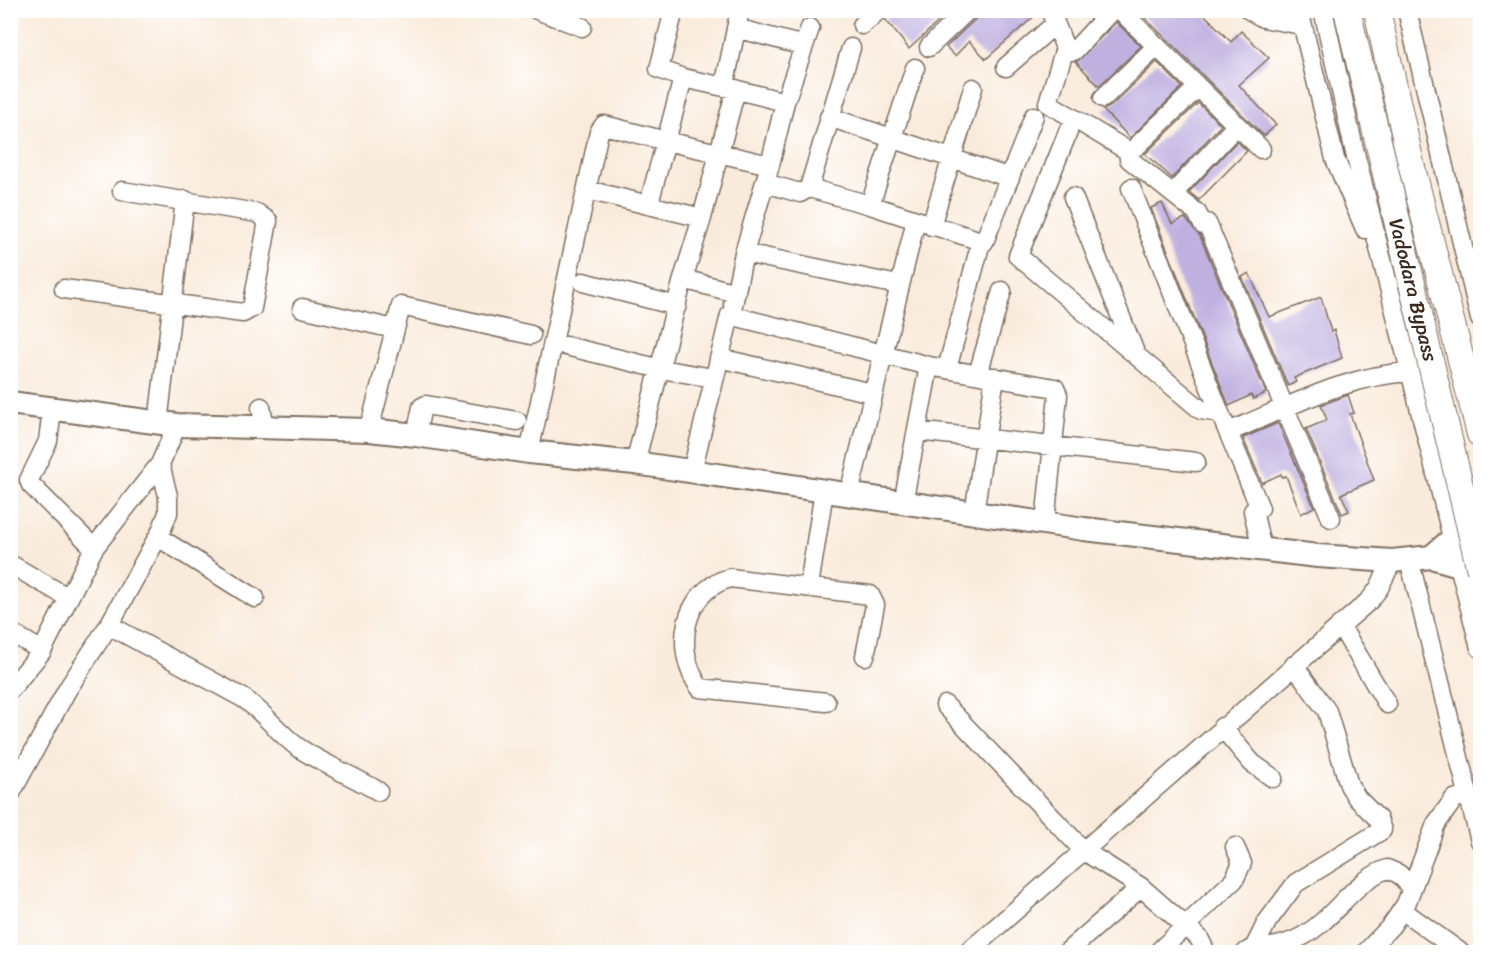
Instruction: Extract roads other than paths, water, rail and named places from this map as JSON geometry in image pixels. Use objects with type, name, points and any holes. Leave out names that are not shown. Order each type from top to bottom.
[{"type":"highway","name":"Vadodara Bypass","points":[[1347,10],[1473,564]]},
{"type":"highway","name":"Vadodara Bypass","points":[[1377,10],[1412,164],[1480,434]]},
{"type":"main road","points":[[10,403],[167,424],[263,417],[416,435],[529,452],[635,463],[1045,523],[1262,549],[1473,564]]},
{"type":"main road","points":[[1411,559],[1452,539],[1480,529]]},
{"type":"street","points":[[537,10],[582,27]]},
{"type":"street","points":[[675,10],[659,67],[661,70],[683,78],[785,102]]},
{"type":"street","points":[[862,25],[879,10]]},
{"type":"street","points":[[929,46],[968,10]]},
{"type":"street","points":[[1065,48],[1074,51],[1112,10]]},
{"type":"street","points":[[1120,10],[1261,149]]},
{"type":"street","points":[[1249,10],[1263,18],[1300,18],[1335,159],[1388,280]]},
{"type":"street","points":[[1323,10],[1452,539],[1473,564],[1480,648]]},
{"type":"street","points":[[1407,10],[1480,319]]},
{"type":"street","points":[[1006,67],[1053,17],[1065,48],[1048,103],[1128,151],[1129,159],[1197,213],[1205,224],[1331,518]]},
{"type":"street","points":[[635,463],[718,152],[730,88],[738,19],[804,46]]},
{"type":"street","points":[[692,471],[744,253],[785,102],[810,28]]},
{"type":"street","points":[[1103,98],[1157,45]]},
{"type":"street","points":[[809,188],[851,48]]},
{"type":"street","points":[[870,205],[915,68]]},
{"type":"street","points":[[649,203],[683,78]]},
{"type":"street","points":[[1137,146],[1198,87]]},
{"type":"street","points":[[849,494],[898,285],[952,158],[973,88]]},
{"type":"street","points":[[529,452],[599,132],[604,125],[718,152],[767,174],[800,193],[809,188],[870,205],[981,242],[986,240],[1034,116]]},
{"type":"street","points":[[829,117],[1010,178]]},
{"type":"street","points":[[1179,187],[1237,126]]},
{"type":"street","points":[[1068,132],[1018,256],[1202,410],[1220,413]]},
{"type":"street","points":[[1131,188],[1228,432],[1256,510],[1262,549]]},
{"type":"street","points":[[63,289],[172,305],[248,312],[255,303],[268,221],[257,213],[122,190]]},
{"type":"street","points":[[586,190],[649,203],[702,218]]},
{"type":"street","points":[[1073,197],[1137,357]]},
{"type":"street","points":[[10,795],[67,690],[109,625],[158,537],[168,513],[168,496],[160,464],[167,424],[172,305],[185,200]]},
{"type":"street","points":[[947,369],[981,242]]},
{"type":"street","points":[[744,253],[898,285]]},
{"type":"street","points":[[683,279],[736,293]]},
{"type":"street","points":[[583,282],[677,306]]},
{"type":"street","points":[[974,513],[986,440],[986,376],[1002,291]]},
{"type":"street","points":[[369,430],[400,307],[531,335]]},
{"type":"street","points":[[302,308],[394,329]]},
{"type":"street","points":[[730,315],[929,366],[1057,390],[1045,523]]},
{"type":"street","points":[[566,346],[661,369],[713,378]]},
{"type":"street","points":[[718,358],[872,393]]},
{"type":"street","points":[[903,502],[929,366]]},
{"type":"street","points":[[1228,432],[1368,376],[1411,372]]},
{"type":"street","points":[[416,435],[422,407],[426,405],[517,421]]},
{"type":"street","points":[[52,410],[48,441],[29,480],[30,485],[94,548]]},
{"type":"street","points":[[917,431],[1052,448],[1196,462]]},
{"type":"street","points":[[10,690],[42,651],[62,616],[67,597],[94,548],[160,464]]},
{"type":"street","points":[[809,586],[824,491]]},
{"type":"street","points":[[158,537],[255,598]]},
{"type":"street","points":[[968,952],[1222,727],[1370,600],[1379,588],[1411,559],[1480,841]]},
{"type":"street","points":[[10,564],[67,597]]},
{"type":"street","points":[[826,702],[704,690],[698,685],[684,642],[688,614],[700,596],[717,581],[730,578],[870,595],[874,605],[866,656]]},
{"type":"street","points":[[109,625],[243,698],[259,709],[284,736],[301,749],[378,790]]},
{"type":"street","points":[[1340,625],[1387,704]]},
{"type":"street","points":[[10,632],[42,651]]},
{"type":"street","points":[[1250,949],[1296,883],[1382,830],[1378,819],[1357,798],[1349,785],[1327,711],[1294,665]]},
{"type":"street","points":[[945,705],[1084,851],[1141,887],[1198,938],[1206,952]]},
{"type":"street","points":[[1222,727],[1252,763],[1272,778]]},
{"type":"street","points":[[1366,952],[1402,910],[1436,824],[1454,799],[1467,795]]},
{"type":"street","points":[[1158,952],[1238,873],[1242,863],[1235,847]]},
{"type":"street","points":[[1250,949],[1275,947],[1303,937],[1330,916],[1372,874],[1387,869],[1399,874],[1412,888]]},
{"type":"street","points":[[1067,952],[1141,887]]},
{"type":"street","points":[[1402,910],[1460,952]]}]
